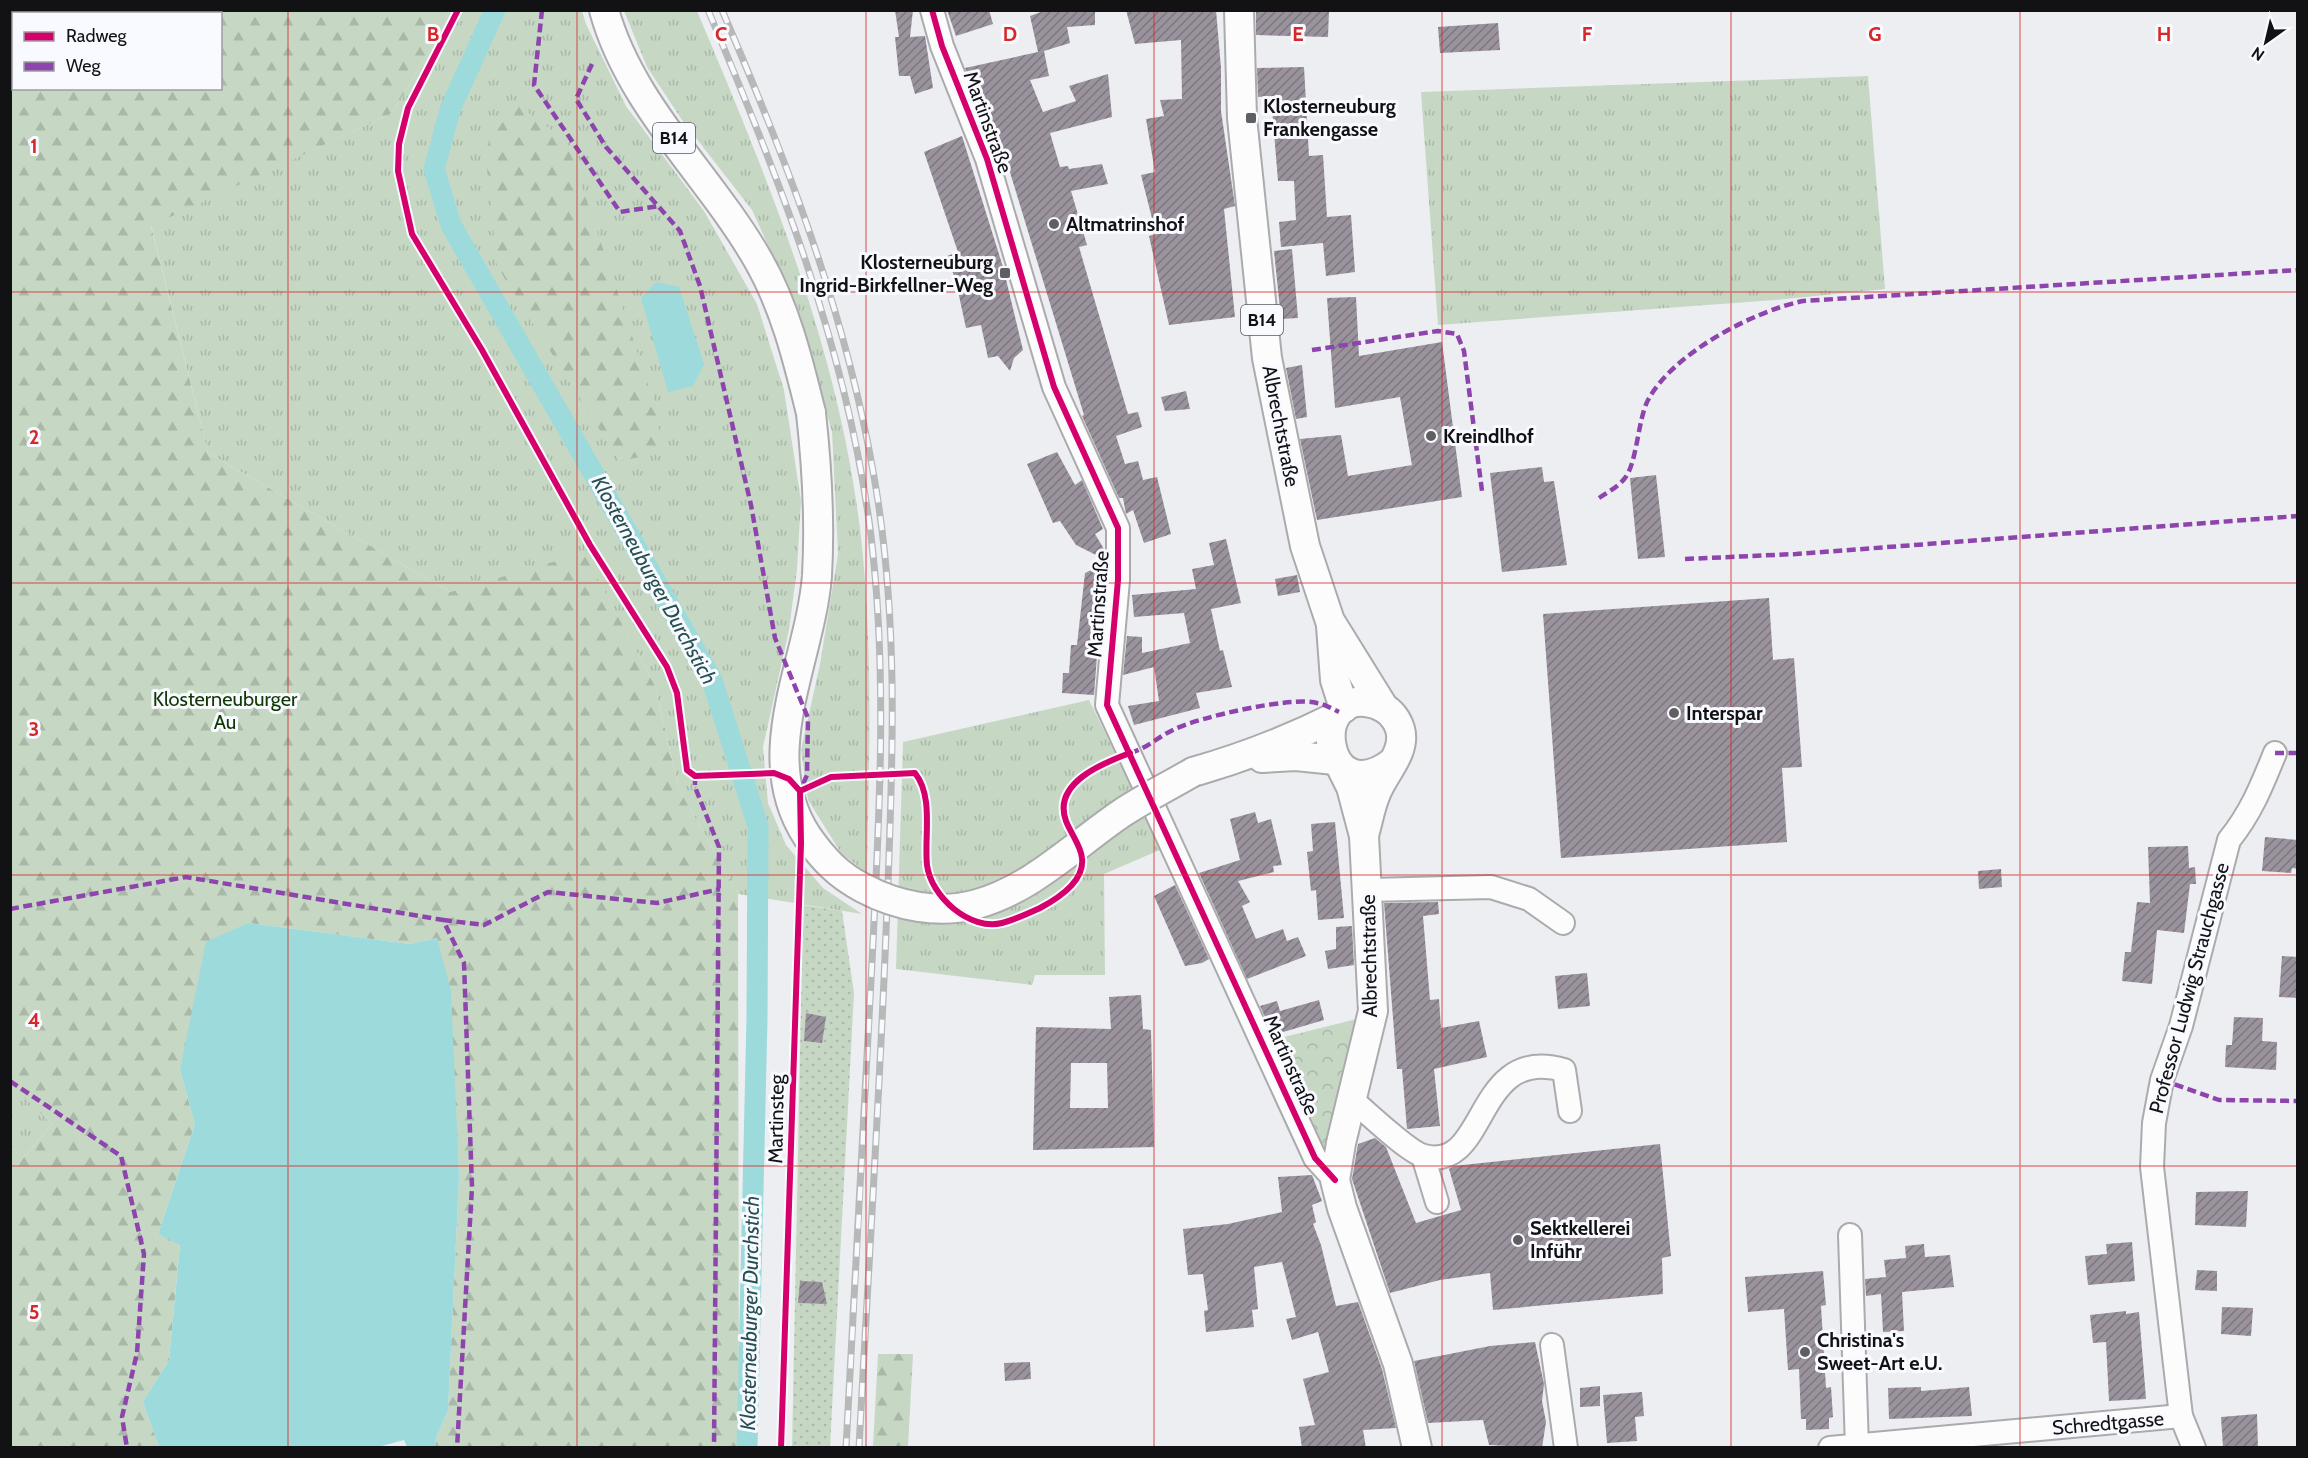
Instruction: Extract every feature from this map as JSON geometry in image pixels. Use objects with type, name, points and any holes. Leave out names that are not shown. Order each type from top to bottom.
[{"type":"main road","name":"B14","points":[[604,10],[634,82],[758,259],[790,329],[811,413],[817,465],[817,576],[811,617],[789,710],[783,762],[788,794],[802,828],[822,858],[845,879],[881,897],[919,908],[976,904],[1021,886],[1123,813],[1193,772],[1297,736],[1339,712],[1363,703],[1384,708],[1397,722],[1401,736],[1400,749],[1393,762],[1380,772],[1368,775],[1351,772],[1338,763],[1296,756],[1236,759]]},
{"type":"main road","name":"Albrechtstraße","points":[[1239,10],[1242,118],[1267,358],[1305,546],[1330,621],[1384,708]]},
{"type":"main road","name":"Albrechtstraße","points":[[1330,621],[1339,712]]},
{"type":"main road","name":"B14","points":[[1338,763],[1329,735],[1339,712]]},
{"type":"main road","name":"Albrechtstraße","points":[[1364,836],[1375,794],[1393,762]]},
{"type":"main road","name":"Albrechtstraße","points":[[1335,1180],[1373,1011],[1364,836],[1351,787],[1338,763]]},
{"type":"main road","name":"Martinstraße","points":[[1335,1180],[1342,1208],[1398,1364],[1417,1448]]},
{"type":"street","name":"Martinstraße","points":[[932,10],[942,46],[987,159],[1054,387],[1118,528],[1118,580],[1107,705],[1315,1158],[1335,1180]]},
{"type":"street","name":"Professor Ludwig Strauchgasse","points":[[2194,1448],[2181,1416],[2152,1167],[2154,1123],[2162,1080],[2181,1026],[2229,840],[2245,820],[2258,796],[2275,753]]},
{"type":"street","points":[[1368,890],[1491,887],[1529,899],[1563,923]]},
{"type":"street","points":[[1423,1156],[1445,1157],[1463,1145],[1477,1126],[1486,1104],[1496,1089],[1515,1073],[1534,1065],[1564,1070],[1570,1111]]},
{"type":"street","points":[[1352,1100],[1423,1156],[1437,1202]]},
{"type":"street","points":[[1850,1235],[1857,1447]]},
{"type":"street","points":[[1552,1346],[1566,1448]]},
{"type":"street","name":"Schredtgasse","points":[[1830,1448],[2181,1416]]},
{"type":"green space","name":"Klosterneuburger Au","points":[[10,11],[449,11],[442,30],[392,113],[151,226],[208,453],[450,592],[584,553],[655,686],[679,789],[738,894],[739,1447],[435,1447],[436,1438],[448,1410],[459,1177],[437,938],[410,944],[249,923],[180,1070],[195,1124],[158,1234],[180,1244],[169,1360],[143,1402],[159,1447],[11,1447],[11,1173],[52,1124],[10,1084]]},
{"type":"green space","points":[[449,11],[582,11],[586,24],[626,106],[704,211],[757,304],[784,390],[801,501],[797,569],[789,630],[763,747],[768,803],[786,845],[823,888],[862,914],[738,894],[679,789],[655,686],[584,554],[450,592],[208,453],[151,225],[392,113],[442,30]]},
{"type":"green space","points":[[624,11],[697,11],[776,206],[820,339],[838,407],[852,476],[862,546],[869,668],[867,873],[841,853],[808,800],[801,750],[820,664],[838,554],[832,432],[800,315],[752,210],[682,120],[647,67]]},
{"type":"green space","points":[[1868,76],[1885,289],[1775,300],[1438,325],[1421,92]]},
{"type":"green space","points":[[515,103],[567,141],[656,408],[662,453],[619,461],[497,266],[485,149]]},
{"type":"green space","points":[[1089,700],[1162,849],[1104,874],[1105,975],[1035,975],[1032,985],[896,969],[903,742]]},
{"type":"green space","points":[[803,905],[842,911],[854,993],[830,1447],[792,1448]]},
{"type":"green space","points":[[1357,1019],[1331,1163],[1276,1039]]},
{"type":"green space","points":[[11,1084],[52,1124],[11,1173]]},
{"type":"green space","points":[[878,1354],[913,1354],[908,1447],[873,1447]]},
{"type":"water","points":[[656,282],[679,287],[704,364],[693,386],[668,392],[641,298]]},
{"type":"water","points":[[248,923],[410,944],[437,938],[451,991],[459,1177],[448,1410],[436,1438],[435,1447],[407,1447],[404,1440],[374,1448],[159,1447],[143,1402],[169,1360],[180,1245],[158,1234],[195,1124],[180,1070],[206,942]]},
{"type":"building","points":[[895,10],[913,10],[910,37],[925,36],[933,88],[915,94],[910,76],[899,76],[895,37],[899,37]]},
{"type":"building","points":[[947,10],[989,10],[993,24],[956,36]]},
{"type":"building","points":[[1046,10],[1095,10],[1095,25],[1067,27],[1070,43],[1044,51],[1049,76],[1030,80],[1043,112],[1076,101],[1069,86],[1108,74],[1112,117],[1050,133],[1060,167],[1068,166],[1069,169],[1102,164],[1108,184],[1071,191],[1087,245],[1079,247],[1128,414],[1138,412],[1142,427],[1116,436],[1125,464],[1138,461],[1143,480],[1157,477],[1171,534],[1144,543],[1133,510],[1126,514],[1123,498],[1119,498],[1082,416],[1084,415],[1009,169],[985,107],[982,108],[976,85],[972,86],[965,68],[1038,52],[1030,16]]},
{"type":"building","points":[[1126,10],[1216,10],[1221,68],[1221,111],[1235,206],[1224,209],[1235,317],[1169,325],[1149,236],[1156,234],[1141,175],[1155,172],[1146,119],[1164,116],[1160,100],[1182,99],[1181,40],[1135,44]]},
{"type":"building","points":[[1256,10],[1329,11],[1328,37],[1256,35]]},
{"type":"building","points":[[1498,23],[1500,50],[1440,53],[1438,27]]},
{"type":"building","points":[[1304,67],[1309,156],[1323,155],[1327,217],[1351,215],[1355,272],[1326,276],[1323,243],[1281,247],[1279,222],[1296,220],[1294,181],[1278,181],[1271,96],[1258,97],[1257,68]]},
{"type":"building","points":[[962,136],[1003,267],[1023,350],[1014,358],[1010,371],[998,356],[988,358],[981,325],[966,328],[956,282],[947,256],[958,252],[924,152]]},
{"type":"building","points":[[1292,249],[1298,318],[1281,319],[1274,251]]},
{"type":"building","name":"Kreindlhof","points":[[1356,297],[1359,356],[1442,342],[1462,497],[1317,520],[1300,439],[1341,435],[1348,476],[1412,465],[1400,397],[1335,408],[1327,298]]},
{"type":"building","points":[[1302,365],[1307,417],[1296,419],[1286,368]]},
{"type":"building","points":[[1186,391],[1190,409],[1165,411],[1161,397]]},
{"type":"building","points":[[1057,452],[1075,485],[1082,480],[1103,529],[1095,534],[1104,549],[1104,559],[1076,545],[1060,521],[1053,523],[1027,464]]},
{"type":"building","points":[[1542,467],[1544,482],[1554,481],[1567,565],[1502,572],[1490,473]]},
{"type":"building","points":[[1656,475],[1665,557],[1638,559],[1630,478]]},
{"type":"building","points":[[1226,539],[1241,603],[1211,609],[1220,651],[1223,650],[1232,687],[1196,693],[1200,708],[1134,725],[1128,706],[1159,701],[1154,667],[1123,675],[1127,636],[1142,637],[1142,653],[1190,643],[1184,613],[1134,617],[1132,595],[1196,589],[1192,569],[1214,565],[1209,543]]},
{"type":"building","points":[[1104,564],[1094,695],[1062,693],[1063,673],[1069,673],[1071,645],[1077,645],[1085,573]]},
{"type":"building","points":[[1297,575],[1300,592],[1278,596],[1275,579]]},
{"type":"building","name":"Interspar","points":[[1769,598],[1773,660],[1794,658],[1802,767],[1782,768],[1787,842],[1561,858],[1543,614]]},
{"type":"building","points":[[1255,812],[1258,823],[1271,819],[1282,865],[1273,866],[1274,872],[1238,881],[1250,902],[1242,906],[1256,939],[1283,929],[1287,941],[1298,937],[1306,956],[1247,979],[1199,873],[1240,860],[1230,819]]},
{"type":"building","points":[[1335,822],[1344,918],[1318,920],[1316,890],[1311,891],[1307,852],[1313,851],[1311,824]]},
{"type":"building","points":[[2265,837],[2298,840],[2298,869],[2292,868],[2291,873],[2262,871]]},
{"type":"building","points":[[2188,846],[2189,868],[2195,867],[2196,884],[2190,884],[2184,933],[2157,930],[2152,984],[2122,981],[2125,952],[2131,952],[2137,902],[2150,903],[2148,847]]},
{"type":"building","points":[[2001,869],[2002,887],[1979,889],[1978,871]]},
{"type":"building","points":[[1175,885],[1209,959],[1202,963],[1185,966],[1154,896]]},
{"type":"building","points":[[1438,902],[1439,914],[1423,916],[1430,1000],[1439,999],[1441,1028],[1479,1021],[1487,1057],[1434,1069],[1440,1126],[1407,1129],[1402,1069],[1397,1069],[1384,903]]},
{"type":"building","points":[[1352,926],[1354,965],[1328,969],[1325,951],[1336,949],[1336,927]]},
{"type":"building","points":[[2282,956],[2298,957],[2298,998],[2279,997]]},
{"type":"building","points":[[1587,973],[1590,1006],[1558,1009],[1555,976]]},
{"type":"building","points":[[1141,995],[1143,1029],[1151,1030],[1154,1147],[1033,1150],[1036,1027],[1111,1029],[1109,997]],"holes":[[[1071,1063],[1107,1063],[1108,1108],[1070,1108]]]},
{"type":"building","points":[[1319,1000],[1324,1020],[1273,1035],[1260,1006],[1277,1001],[1280,1011]]},
{"type":"building","points":[[806,1013],[826,1017],[822,1043],[804,1041]]},
{"type":"building","points":[[2234,1017],[2263,1018],[2262,1041],[2277,1042],[2276,1070],[2225,1067],[2226,1045],[2232,1045]]},
{"type":"building","name":"Sektkellerei Inführ","points":[[1375,1138],[1386,1147],[1416,1223],[1461,1210],[1449,1169],[1454,1166],[1660,1144],[1671,1256],[1662,1258],[1663,1294],[1493,1310],[1490,1273],[1440,1280],[1390,1293],[1352,1179],[1358,1144]]},
{"type":"building","points":[[1312,1175],[1322,1201],[1312,1205],[1316,1222],[1313,1224],[1321,1245],[1336,1306],[1358,1302],[1382,1369],[1396,1428],[1363,1430],[1366,1448],[1302,1448],[1299,1427],[1315,1425],[1303,1379],[1329,1372],[1318,1332],[1292,1340],[1286,1319],[1296,1317],[1282,1262],[1254,1267],[1258,1309],[1252,1310],[1254,1327],[1206,1332],[1204,1311],[1208,1310],[1203,1274],[1188,1275],[1183,1229],[1228,1224],[1282,1212],[1278,1177]]},
{"type":"building","points":[[2248,1191],[2246,1227],[2195,1225],[2196,1192]]},
{"type":"building","points":[[2132,1242],[2135,1281],[2088,1285],[2085,1256],[2107,1254],[2106,1244]]},
{"type":"building","points":[[1924,1244],[1925,1257],[1950,1255],[1954,1287],[1902,1292],[1904,1331],[1883,1332],[1881,1294],[1866,1296],[1865,1279],[1886,1277],[1884,1260],[1906,1258],[1905,1246]]},
{"type":"building","points":[[2197,1270],[2217,1271],[2217,1291],[2195,1290]]},
{"type":"building","points":[[1823,1271],[1826,1305],[1821,1306],[1826,1388],[1831,1387],[1833,1417],[1829,1418],[1829,1429],[1806,1430],[1806,1419],[1801,1419],[1799,1369],[1788,1370],[1784,1309],[1748,1312],[1745,1277]]},
{"type":"building","points":[[800,1281],[822,1282],[827,1304],[798,1303]]},
{"type":"building","points":[[2222,1307],[2253,1308],[2251,1336],[2221,1334]]},
{"type":"building","points":[[2126,1311],[2126,1314],[2139,1312],[2146,1399],[2109,1401],[2106,1342],[2093,1343],[2090,1315]]},
{"type":"building","points":[[1535,1342],[1544,1384],[1542,1401],[1546,1422],[1542,1448],[1489,1445],[1483,1420],[1428,1423],[1414,1361],[1490,1346]]},
{"type":"building","points":[[1030,1362],[1031,1379],[1005,1381],[1004,1363]]},
{"type":"building","points":[[1600,1386],[1600,1406],[1580,1407],[1580,1388]]},
{"type":"building","points":[[1921,1387],[1921,1391],[1969,1387],[1972,1416],[1889,1419],[1888,1388]]},
{"type":"building","points":[[1642,1392],[1644,1416],[1635,1417],[1637,1441],[1607,1443],[1603,1395]]},
{"type":"building","points":[[2257,1414],[2258,1448],[2223,1448],[2221,1417]]},
{"type":"waterway","name":"Klosterneuburger Durchstich","points":[[495,10],[451,107],[434,169],[451,225],[712,680],[758,826],[757,1018],[747,1448]]},
{"type":"railway","points":[[708,10],[761,138],[808,268],[846,400],[871,536],[881,696],[879,802],[846,1448]]},
{"type":"railway","points":[[722,10],[791,179],[847,352],[873,471],[888,586],[892,759],[880,1062],[859,1448]]},
{"type":"marked path","points":[[542,10],[534,85],[620,212],[659,206]]},
{"type":"marked path","points":[[592,64],[576,99],[606,147],[680,231],[700,286],[751,505],[775,638],[808,718],[807,775],[800,791]]},
{"type":"marked path","points":[[1599,498],[1625,478],[1635,452],[1648,400],[1676,366],[1695,351],[1739,324],[1783,306],[1803,301],[2298,270]]},
{"type":"marked path","points":[[1312,350],[1438,331],[1457,334],[1464,351],[1482,491]]},
{"type":"marked path","points":[[1685,559],[1796,554],[2298,516]]},
{"type":"marked path","points":[[1130,753],[1187,724],[1246,709],[1287,702],[1304,702],[1323,704],[1339,712]]},
{"type":"marked path","points":[[2275,753],[2298,753]]},
{"type":"marked path","points":[[695,776],[695,787],[719,847],[714,1448]]},
{"type":"marked path","points":[[10,909],[186,877],[443,920],[464,963],[472,1187],[457,1448]]},
{"type":"marked path","points":[[443,920],[484,925],[548,892],[657,903],[720,889]]},
{"type":"marked path","points":[[2162,1080],[2219,1100],[2298,1101]]},
{"type":"marked path","points":[[10,1081],[121,1156],[144,1254],[137,1353],[122,1417],[127,1448]]},
{"type":"cycle path","points":[[458,10],[408,108],[399,144],[398,171],[412,234],[482,350],[590,545],[667,667],[677,693],[687,770],[695,776],[774,773],[789,779],[800,791]]},
{"type":"cycle path","points":[[932,10],[942,46],[987,159],[1054,387],[1118,528],[1118,580],[1107,705],[1315,1158],[1335,1180]]},
{"type":"cycle path","points":[[800,791],[831,777],[915,773],[924,793],[927,817],[927,865],[936,889],[944,900],[965,917],[977,922],[1002,923],[1040,908],[1062,895],[1075,882],[1082,867],[1082,858],[1066,821],[1064,808],[1066,796],[1073,785],[1094,769],[1130,753]]},
{"type":"cycle path","name":"Martinsteg","points":[[781,1448],[801,843],[800,791]]},
{"type":"place","name":"Klosterneuburg Frankengasse","points":[[1251,118]]},
{"type":"place","name":"Altmatrinshof","points":[[1054,224]]},
{"type":"place","name":"Klosterneuburg Ingrid-Birkfellner-Weg","points":[[1005,273]]},
{"type":"place","name":"Kreindlhof","points":[[1431,436]]},
{"type":"place","name":"Interspar","points":[[1674,713]]},
{"type":"place","name":"Sektkellerei Inführ","points":[[1518,1240]]},
{"type":"place","name":"Christina's Sweet-Art e.U.","points":[[1805,1352]]}]
